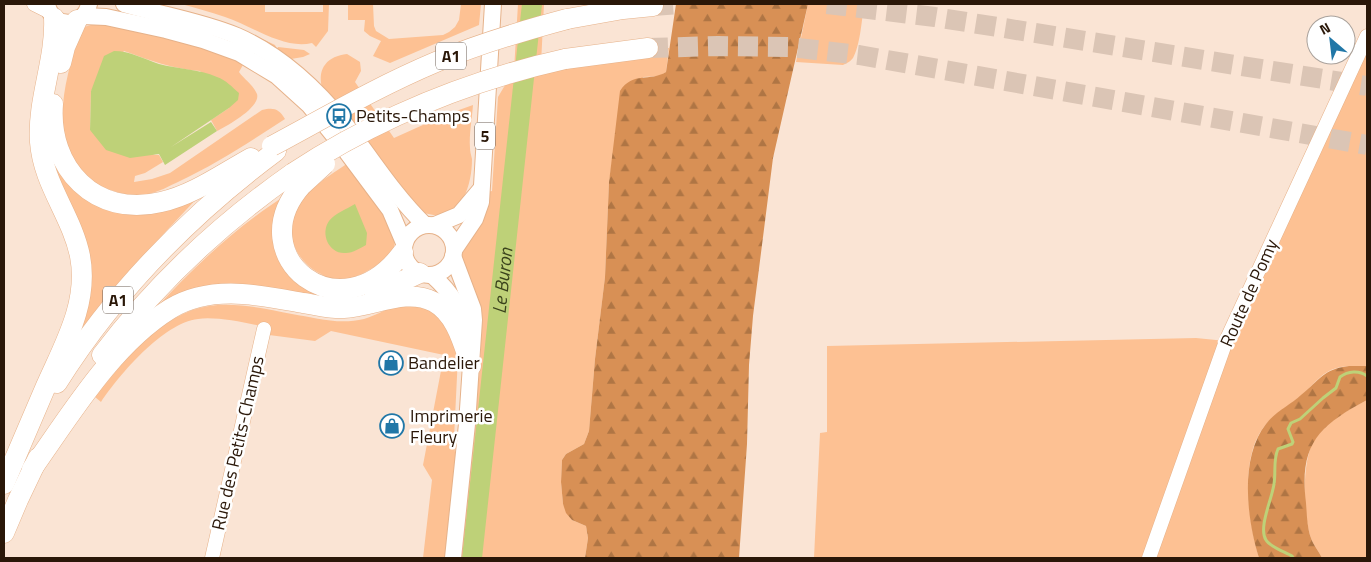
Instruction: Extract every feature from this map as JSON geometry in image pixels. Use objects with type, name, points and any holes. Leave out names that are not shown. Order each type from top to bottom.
[{"type":"highway","name":"A1","points":[[4,484],[32,426],[52,393],[82,346],[115,303],[149,263],[196,216],[274,149],[342,108],[390,83],[455,54],[520,32],[567,19],[606,11],[653,6]]},
{"type":"highway","points":[[4,484],[78,310],[81,291],[81,265],[78,247],[46,175],[40,142],[41,111],[54,36],[46,9]]},
{"type":"highway","points":[[83,14],[68,38],[62,58],[54,102],[53,126],[55,142],[64,163],[80,183],[91,192],[116,203],[132,205],[161,202],[193,190],[274,149]]},
{"type":"highway","name":"A1","points":[[4,534],[32,469],[54,428],[79,387],[113,341],[149,297],[212,235],[254,202],[318,169],[410,109],[480,81],[565,59],[648,48]]},
{"type":"highway","points":[[297,179],[282,227],[283,239],[291,262],[308,279],[322,286],[332,288],[347,289],[361,286],[384,274],[404,248]]},
{"type":"highway","points":[[352,307],[371,300],[398,283],[426,274]]},
{"type":"highway","points":[[32,469],[91,386],[115,358],[150,323],[174,307],[199,297],[228,293],[245,294],[325,307],[352,307],[406,297],[418,297],[435,302],[447,312],[454,323],[471,366]]},
{"type":"main road","points":[[124,4],[198,23],[231,34],[254,44],[286,65],[320,96],[344,123],[408,208],[430,225],[447,233],[452,241],[454,253],[473,309],[474,320],[464,464],[453,558]]},
{"type":"main road","name":"5","points":[[454,253],[478,212],[481,202],[493,4]]},
{"type":"main road","points":[[46,9],[68,23],[83,14],[106,17],[185,35],[230,50],[271,72],[304,99],[338,140],[390,210],[410,267],[426,274],[449,291],[462,315],[472,345]]},
{"type":"main road","points":[[404,248],[413,230],[458,215],[481,188]]},
{"type":"main road","points":[[426,274],[445,268],[454,253]]},
{"type":"street","name":"Route de Pomy","points":[[1149,558],[1226,341],[1367,36]]},
{"type":"street","name":"Rue des Petits-Champs","points":[[212,558],[264,329]]},
{"type":"shaded area","points":[[141,4],[156,4],[208,17],[241,29],[275,45],[277,49],[278,47],[304,50],[310,54],[291,59]]},
{"type":"shaded area","points":[[181,4],[265,4],[265,12],[323,12],[323,4],[329,4],[328,31],[316,47],[312,43],[290,43],[268,36],[225,17]]},
{"type":"shaded area","points":[[348,4],[373,4],[376,31],[389,39],[443,35],[455,27],[459,20],[461,4],[481,4],[479,25],[390,63],[373,56],[381,41],[364,31],[365,20],[348,20]]},
{"type":"shaded area","points":[[518,4],[544,4],[541,64],[648,48],[669,48],[666,72],[660,76],[643,77],[615,143],[609,182],[605,277],[589,431],[584,444],[566,454],[562,460],[563,504],[572,520],[586,526],[588,538],[585,558],[459,558],[476,378],[479,378],[481,345],[478,344],[462,254],[487,192],[492,191],[498,97],[514,70]]},
{"type":"shaded area","points":[[808,4],[864,4],[857,47],[850,61],[843,65],[796,62]]},
{"type":"shaded area","points":[[98,23],[176,39],[244,63],[239,72],[257,94],[254,105],[249,110],[235,121],[217,131],[211,120],[229,108],[200,71],[152,61],[124,51],[91,91],[90,130],[159,155],[163,162],[145,173],[135,176],[134,182],[170,173],[262,110],[276,110],[285,119],[207,167],[156,192],[131,195],[103,187],[88,178],[77,166],[65,138],[63,122],[65,90],[76,44],[84,27]]},
{"type":"shaded area","points":[[1367,36],[1367,366],[1341,367],[1327,372],[1301,396],[1272,418],[1259,435],[1252,451],[1248,487],[1249,506],[1259,558],[814,558],[820,433],[827,432],[827,346],[1196,338],[1226,341],[1354,65],[1356,65],[1356,60]]},
{"type":"shaded area","points":[[114,51],[131,54],[159,64],[203,72],[217,77],[239,93],[238,100],[171,147],[211,122],[217,131],[165,165],[159,154],[130,158],[106,150],[90,130],[91,91],[104,56]]},
{"type":"shaded area","points":[[347,54],[360,62],[361,71],[355,82],[394,138],[445,115],[473,105],[470,132],[471,171],[466,193],[454,210],[445,214],[434,215],[422,212],[322,87],[321,74],[329,60]]},
{"type":"shaded area","points":[[48,126],[99,202],[201,194],[126,274],[77,334],[84,299],[48,169]]},
{"type":"shaded area","points":[[348,163],[387,217],[395,242],[391,256],[384,262],[349,279],[337,280],[325,276],[306,263],[295,248],[291,230],[292,221],[299,203],[318,184]]},
{"type":"shaded area","points":[[286,195],[289,268],[374,288],[364,296],[354,299],[310,297],[155,309],[185,278],[233,234]]},
{"type":"shaded area","points":[[355,204],[367,233],[366,245],[350,253],[339,252],[334,250],[328,242],[325,231],[326,226],[334,216]]},
{"type":"shaded area","points":[[402,302],[440,311],[458,356],[454,438],[456,467],[448,558],[423,558],[432,480],[423,465],[444,355],[331,331],[315,341],[269,335],[271,328],[224,319],[206,318],[185,323],[171,330],[131,364],[101,402],[95,397],[144,341],[159,328],[192,310],[209,306],[240,305],[319,319],[355,321],[369,317]]},
{"type":"shaded area","points":[[1367,400],[1367,558],[1322,558],[1312,541],[1306,516],[1305,473],[1310,448],[1315,439],[1332,421]]},
{"type":"green space","points":[[676,4],[808,4],[773,158],[753,316],[739,558],[585,558],[588,538],[586,526],[572,520],[566,513],[563,504],[562,460],[566,454],[584,444],[589,431],[605,277],[609,182],[620,91],[630,81],[666,72]]},
{"type":"green space","points":[[1367,366],[1367,400],[1336,419],[1324,429],[1309,452],[1306,466],[1305,483],[1309,530],[1312,541],[1322,558],[1259,558],[1251,526],[1248,489],[1252,454],[1257,438],[1274,416],[1297,399],[1322,376],[1340,367]]},
{"type":"waterway","name":"Le Buron","points":[[472,558],[532,4]]},
{"type":"waterway","points":[[1293,558],[1271,545],[1264,535],[1264,521],[1274,484],[1278,449],[1292,444],[1288,429],[1291,423],[1300,419],[1336,388],[1340,377],[1346,373],[1354,372],[1367,376]]},
{"type":"tunnel","points":[[653,6],[680,4]]},
{"type":"tunnel","points":[[827,4],[935,17],[1367,86]]},
{"type":"tunnel","points":[[648,48],[718,46],[790,47],[859,55],[1367,145]]},
{"type":"place","name":"Petits-Champs","points":[[339,116]]},
{"type":"place","name":"Bandelier","points":[[391,363]]},
{"type":"place","name":"Imprimerie Fleury","points":[[392,426]]}]
